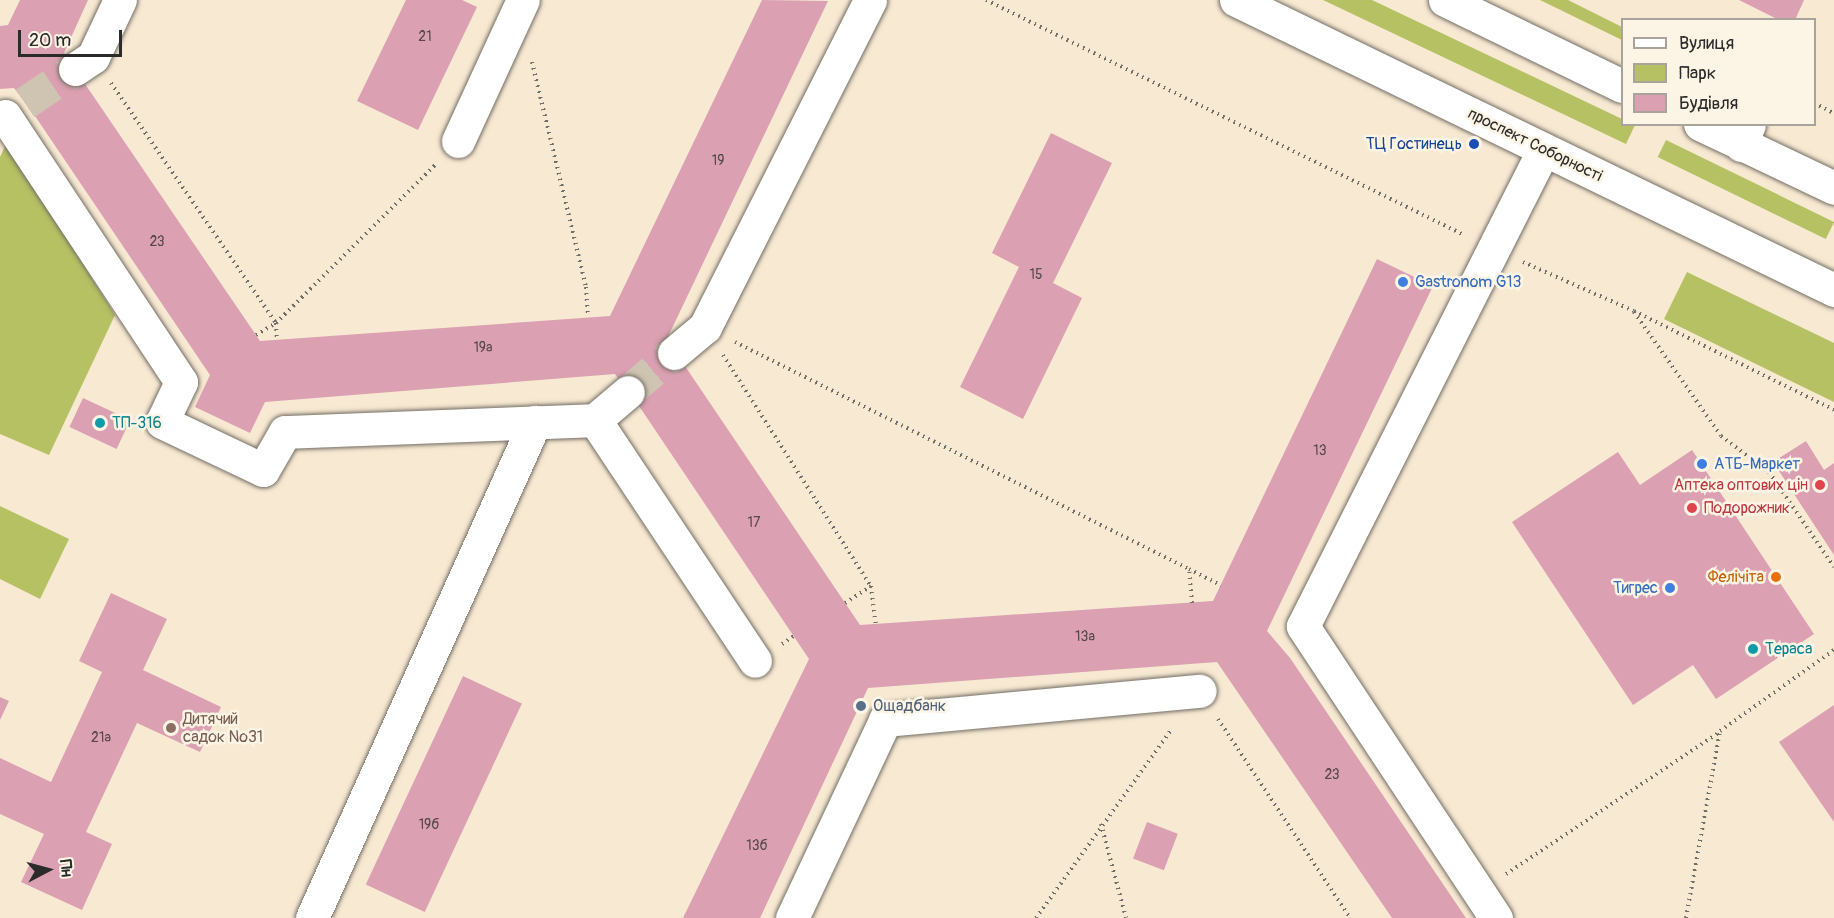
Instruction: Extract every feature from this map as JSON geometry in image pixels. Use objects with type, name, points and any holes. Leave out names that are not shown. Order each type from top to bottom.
[{"type":"main road","points":[[84,63],[120,0]]},
{"type":"main road","points":[[674,353],[705,327],[870,0]]},
{"type":"main road","name":"проспект Соборності","points":[[1236,0],[1834,290]]},
{"type":"main road","points":[[1445,0],[1621,85]]},
{"type":"main road","points":[[458,141],[521,5]]},
{"type":"main road","points":[[10,112],[181,382],[162,422],[263,470],[285,432],[595,420],[628,392]]},
{"type":"main road","points":[[1708,126],[1745,135],[1834,188]]},
{"type":"main road","points":[[1487,905],[1303,626],[1544,149]]},
{"type":"main road","points":[[595,420],[755,661]]},
{"type":"main road","points":[[312,918],[535,422]]},
{"type":"main road","points":[[792,918],[885,720],[1200,691]]},
{"type":"path","points":[[986,0],[1493,249],[1634,311],[1834,410]]},
{"type":"path","points":[[521,5],[586,287],[588,317]]},
{"type":"path","points":[[84,63],[276,323],[277,340]]},
{"type":"path","points":[[1816,104],[1834,113]]},
{"type":"path","points":[[255,335],[276,323],[458,141]]},
{"type":"path","points":[[1634,311],[1721,436],[1769,472],[1834,567]]},
{"type":"path","points":[[705,327],[1221,585]]},
{"type":"path","points":[[705,327],[872,586],[876,625]]},
{"type":"path","points":[[1189,569],[1192,603]]},
{"type":"path","points":[[845,603],[872,586]]},
{"type":"path","points":[[1487,905],[1720,731],[1834,650]]},
{"type":"path","points":[[1036,918],[1101,824],[1200,691],[1350,918]]},
{"type":"path","points":[[1686,918],[1720,731]]},
{"type":"path","points":[[1101,824],[1126,918]]},
{"type":"green space","points":[[1323,0],[1372,0],[1621,119],[1621,126],[1635,126],[1626,144]]},
{"type":"green space","points":[[1540,0],[1568,0],[1621,26],[1621,40]]},
{"type":"green space","points":[[1666,140],[1834,222],[1826,239],[1658,157]]},
{"type":"green space","points":[[7,142],[115,315],[49,455],[0,434],[0,157]]},
{"type":"green space","points":[[1687,272],[1834,343],[1834,402],[1664,319]]},
{"type":"green space","points":[[0,506],[69,539],[40,599],[0,579]]},
{"type":"building","points":[[20,0],[88,0],[64,53],[260,341],[610,316],[762,0],[828,1],[665,343],[687,369],[860,625],[1213,601],[1377,259],[1433,286],[1267,631],[1290,658],[1466,918],[1392,918],[1217,662],[868,688],[760,918],[683,918],[809,659],[637,403],[615,374],[265,402],[250,433],[195,407],[210,375],[35,116],[14,88],[0,89],[0,26],[8,25]]},
{"type":"building","points":[[406,0],[462,0],[477,7],[418,130],[357,101]]},
{"type":"building","points":[[1739,0],[1804,0],[1796,18],[1775,18]]},
{"type":"building","points":[[1051,133],[1112,163],[1053,283],[1082,298],[1023,419],[960,387],[1019,267],[992,253]]},
{"type":"building","name":"ТП-316","points":[[83,398],[130,420],[117,449],[69,427]]},
{"type":"building","points":[[1806,441],[1824,470],[1834,463],[1834,555],[1773,462]]},
{"type":"building","name":"Тигрес","points":[[1692,450],[1814,634],[1716,699],[1693,665],[1633,705],[1512,522],[1618,452],[1640,485]]},
{"type":"building","points":[[111,593],[167,619],[143,670],[221,707],[200,752],[137,723],[86,832],[112,844],[82,910],[21,882],[44,834],[0,814],[0,758],[51,782],[102,672],[79,661]]},
{"type":"building","points":[[463,676],[522,703],[425,912],[366,884]]},
{"type":"building","points":[[0,697],[9,701],[0,720]]},
{"type":"building","points":[[1834,705],[1834,822],[1779,742]]},
{"type":"building","points":[[1147,822],[1178,834],[1164,870],[1133,858]]},
{"type":"tunnel","points":[[25,103],[75,69]]},
{"type":"tunnel","points":[[628,392],[674,353]]},
{"type":"place","name":"ТЦ Гостинець","points":[[1474,144]]},
{"type":"place","name":"Gastronom G13","points":[[1403,282]]},
{"type":"place","name":"ТП-316","points":[[100,423]]},
{"type":"place","name":"АТБ-Маркет","points":[[1702,464]]},
{"type":"place","name":"Аптека оптових цін","points":[[1820,485]]},
{"type":"place","name":"Подорожник","points":[[1692,508]]},
{"type":"place","name":"Фелічіта","points":[[1776,577]]},
{"type":"place","name":"Тигрес","points":[[1670,588]]},
{"type":"place","name":"Тераса","points":[[1753,649]]},
{"type":"place","name":"Ощадбанк","points":[[861,706]]},
{"type":"place","name":"Дитячий садок №31","points":[[171,728]]}]
